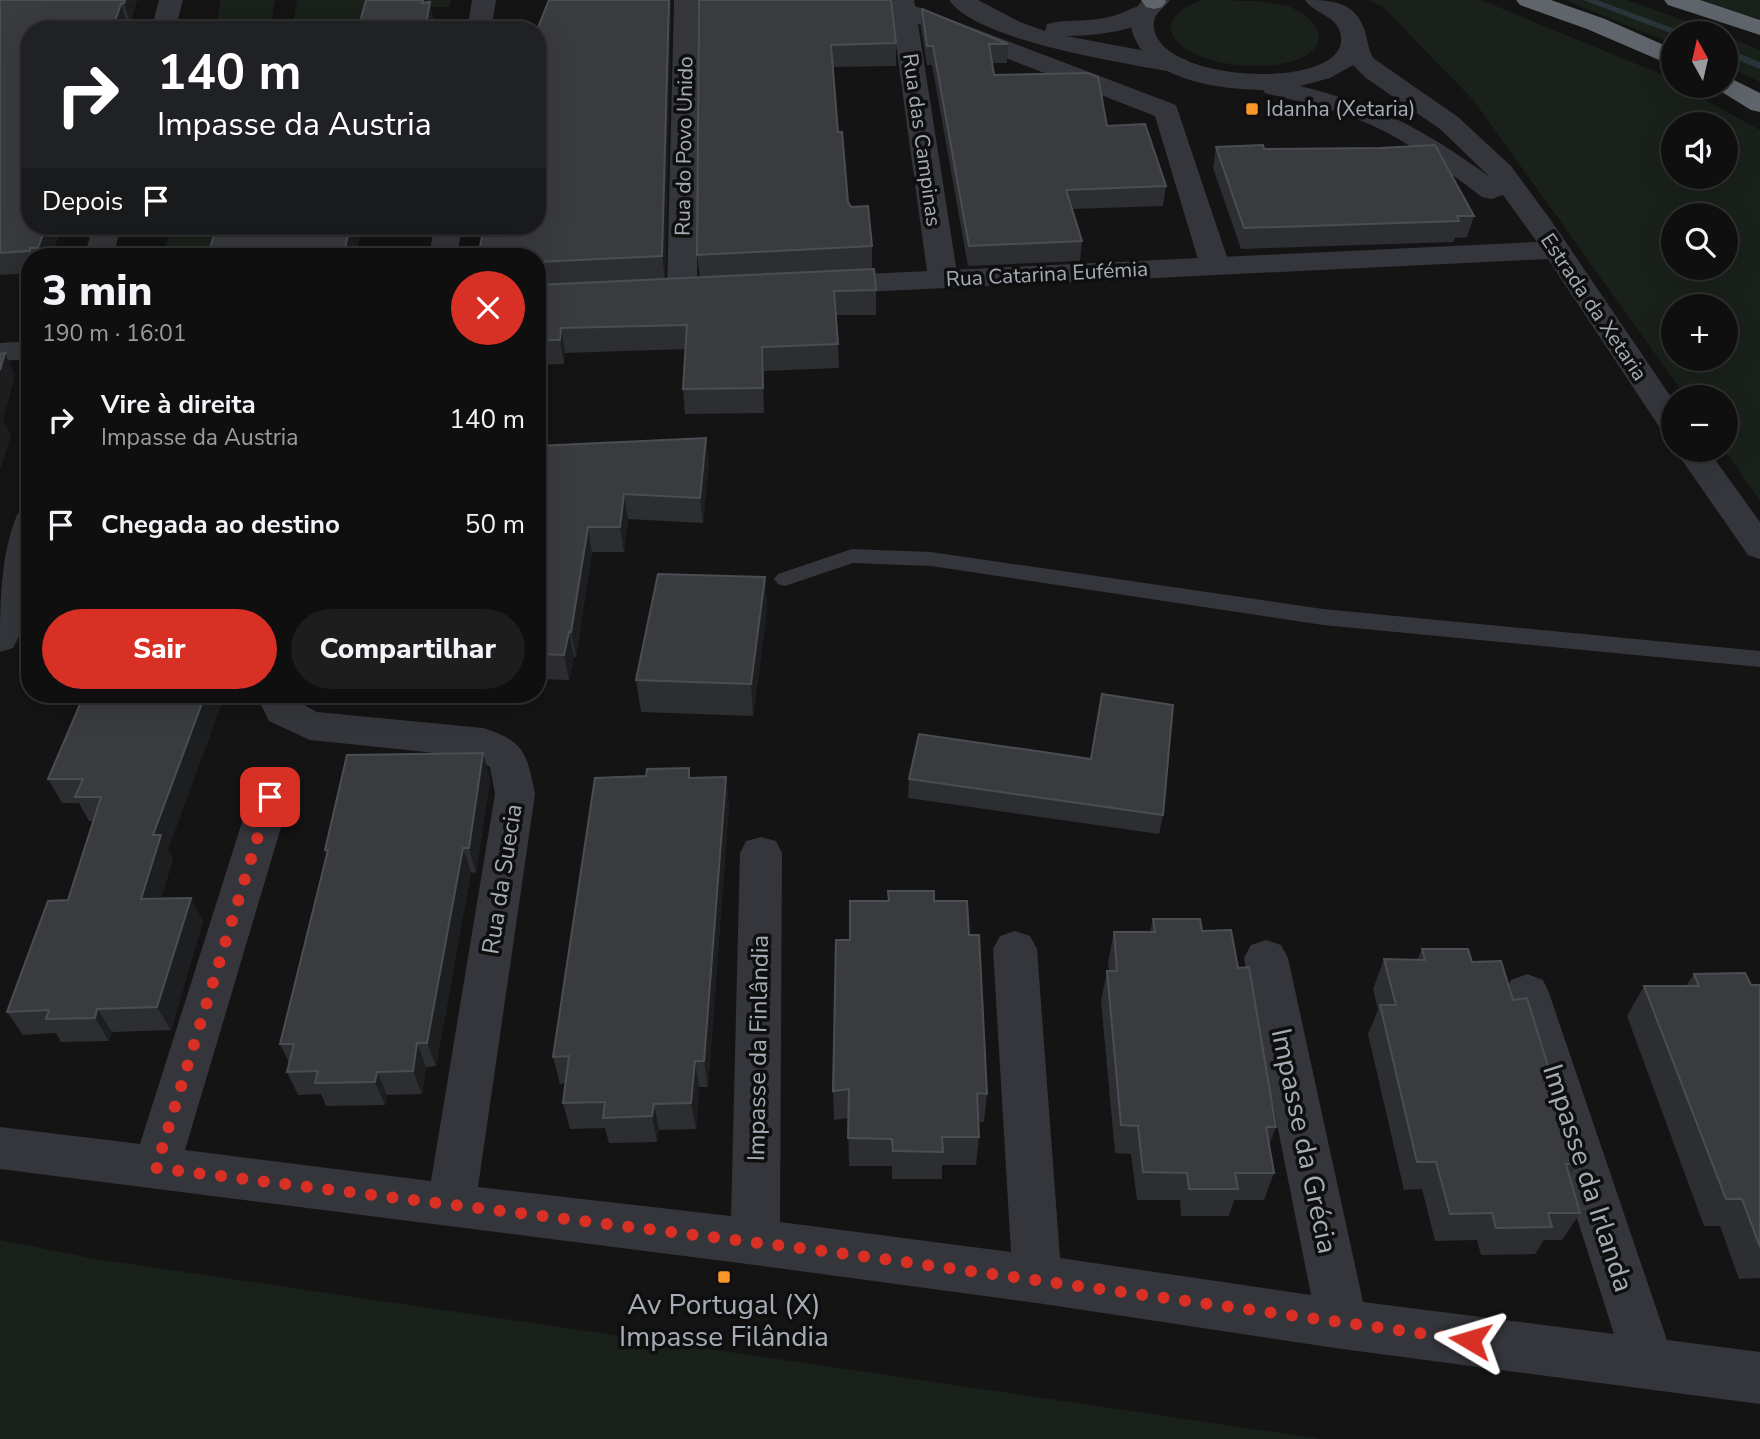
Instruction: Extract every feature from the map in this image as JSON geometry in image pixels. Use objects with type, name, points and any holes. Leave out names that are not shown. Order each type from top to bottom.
[{"type":"highway","points":[[1528,0],[1596,24],[1661,53]]},
{"type":"highway","points":[[1676,0],[1760,29]]},
{"type":"highway","points":[[1738,91],[1760,104]]},
{"type":"street","points":[[165,21],[171,0]]},
{"type":"street","points":[[480,21],[484,0]]},
{"type":"street","name":"Rua do Povo Unido","points":[[682,291],[685,0]]},
{"type":"street","points":[[961,0],[1047,41],[1178,65],[1209,76],[1244,82],[1270,82],[1317,75],[1347,57],[1354,46]]},
{"type":"street","name":"Estrada da Xetaria","points":[[1317,0],[1345,18],[1353,32],[1354,46],[1363,62],[1388,84],[1449,123],[1501,173],[1661,406]]},
{"type":"street","points":[[1006,23],[1053,29],[1093,28],[1120,23],[1153,3]]},
{"type":"street","points":[[1153,3],[1141,24],[1145,39],[1157,53],[1178,65]]},
{"type":"street","points":[[903,5],[1167,111],[1215,267]]},
{"type":"street","name":"Rua das Campinas","points":[[903,5],[943,279]]},
{"type":"street","name":"Estrada da Xetaria","points":[[1244,82],[1336,104],[1377,118],[1442,156],[1548,238]]},
{"type":"street","name":"Rua Catarina Eufémia","points":[[792,286],[1215,267],[1548,238]]},
{"type":"street","points":[[0,352],[21,351]]},
{"type":"street","points":[[1700,462],[1760,547]]},
{"type":"street","points":[[0,639],[21,556]]},
{"type":"street","name":"Rua da Suecia","points":[[278,703],[282,711],[310,726],[483,743],[508,759],[515,793],[451,1206]]},
{"type":"street","points":[[156,1168],[270,797]]},
{"type":"street","name":"Impasse da Finlândia","points":[[755,1242],[761,853]]},
{"type":"street","points":[[1016,949],[1037,1279]]},
{"type":"street","name":"Impasse da Grécia","points":[[1266,958],[1342,1324]]},
{"type":"street","name":"Impasse da Irlanda","points":[[1527,993],[1649,1363]]},
{"type":"street","points":[[0,1148],[755,1242],[1037,1279],[1342,1324],[1760,1378]]},
{"type":"lane","points":[[785,579],[852,556],[932,559],[1323,617],[1760,659]]},
{"type":"shaded area","points":[[221,0],[275,0],[272,21],[217,21]]},
{"type":"shaded area","points":[[297,0],[451,0],[449,7],[374,9],[374,21],[294,21]]},
{"type":"shaded area","points":[[1203,0],[1257,1],[1288,6],[1304,14],[1316,27],[1318,41],[1307,55],[1295,61],[1275,65],[1235,65],[1202,57],[1179,44],[1171,28],[1179,12]]},
{"type":"shaded area","points":[[1368,0],[1481,0],[1656,72],[1661,75],[1661,98],[1702,98],[1727,112],[1661,112],[1661,189],[1738,189],[1738,118],[1760,130],[1760,500],[1733,462],[1738,462],[1738,385],[1677,385],[1667,371],[1738,371],[1738,294],[1661,294],[1661,362],[1474,101],[1382,6]]},
{"type":"shaded area","points":[[1565,0],[1627,0],[1685,21],[1661,21],[1661,39]]},
{"type":"shaded area","points":[[1693,0],[1760,0],[1760,19]]},
{"type":"shaded area","points":[[1738,41],[1760,50],[1760,82],[1738,72]]},
{"type":"shaded area","points":[[168,235],[291,235],[246,248],[165,248]]},
{"type":"shaded area","points":[[0,1240],[96,1259],[1322,1439],[0,1439]]},
{"type":"building","points":[[0,0],[125,0],[115,21],[21,21],[21,235],[43,235],[38,248],[21,248],[21,252],[0,253]]},
{"type":"building","points":[[366,0],[430,2],[427,21],[360,21]]},
{"type":"building","points":[[549,0],[669,0],[662,256],[546,262],[546,248],[480,248],[482,235],[546,235],[546,21],[541,21]]},
{"type":"building","points":[[699,0],[891,0],[896,43],[831,45],[838,132],[842,132],[848,202],[851,207],[868,206],[872,246],[697,255]]},
{"type":"building","points":[[922,9],[1008,44],[989,44],[994,75],[1088,73],[1098,77],[1107,126],[1145,124],[1166,186],[1066,190],[1082,241],[969,246],[933,46],[927,46]]},
{"type":"building","points":[[1263,145],[1264,149],[1435,145],[1474,216],[1457,216],[1459,221],[1244,228],[1216,147]]},
{"type":"building","points":[[214,235],[348,235],[345,248],[210,248]]},
{"type":"building","points":[[874,269],[876,290],[834,291],[838,344],[762,347],[763,388],[683,389],[687,325],[561,328],[560,340],[546,340],[546,285]]},
{"type":"building","points":[[5,353],[0,370],[0,354]]},
{"type":"building","points":[[706,438],[700,498],[624,494],[620,527],[588,527],[571,632],[564,655],[546,654],[546,446]]},
{"type":"building","points":[[658,574],[765,577],[751,684],[636,680]]},
{"type":"building","points":[[1102,694],[1173,705],[1163,815],[909,779],[919,734],[1091,759]]},
{"type":"building","points":[[81,703],[202,703],[153,835],[161,835],[141,899],[191,898],[157,1007],[97,1009],[95,1018],[46,1019],[49,1010],[7,1012],[48,901],[68,900],[101,797],[75,797],[83,779],[48,779]]},
{"type":"building","points":[[483,753],[469,848],[463,848],[427,1043],[417,1043],[413,1071],[377,1072],[375,1082],[315,1083],[318,1071],[287,1072],[294,1044],[280,1044],[328,850],[325,850],[347,755]]},
{"type":"building","points":[[689,768],[689,778],[726,777],[704,1061],[695,1061],[691,1103],[654,1104],[652,1116],[603,1118],[605,1102],[563,1103],[569,1056],[553,1057],[595,778],[646,776],[647,769]]},
{"type":"building","points":[[888,891],[934,891],[934,901],[967,901],[969,935],[979,935],[987,1094],[977,1093],[979,1137],[942,1137],[943,1152],[893,1151],[892,1139],[848,1138],[849,1089],[833,1091],[836,940],[850,940],[850,901],[889,901]]},
{"type":"building","points":[[1153,919],[1200,919],[1202,931],[1231,930],[1238,968],[1249,967],[1276,1127],[1266,1127],[1274,1173],[1235,1173],[1238,1189],[1189,1189],[1187,1173],[1143,1172],[1138,1126],[1121,1125],[1107,971],[1117,971],[1114,932],[1155,932]]},
{"type":"building","points":[[1422,949],[1468,949],[1472,962],[1501,961],[1513,1000],[1527,998],[1578,1164],[1566,1164],[1580,1213],[1548,1213],[1552,1227],[1496,1228],[1492,1213],[1450,1214],[1436,1162],[1417,1162],[1380,1005],[1396,1005],[1384,959],[1425,960]]},
{"type":"building","points":[[1745,973],[1751,985],[1760,985],[1760,1247],[1742,1199],[1726,1199],[1644,986],[1699,986],[1694,974]]},
{"type":"waterway","points":[[1588,0],[1661,26]]},
{"type":"waterway","points":[[1738,56],[1760,66]]},
{"type":"place","name":"Idanha (Xetaria)","points":[[1252,109]]},
{"type":"place","name":"Av Portugal (X) Impasse Filândia","points":[[724,1277]]},
{"type":"route","points":[[270,797],[156,1168],[832,1252],[1470,1340]]}]
